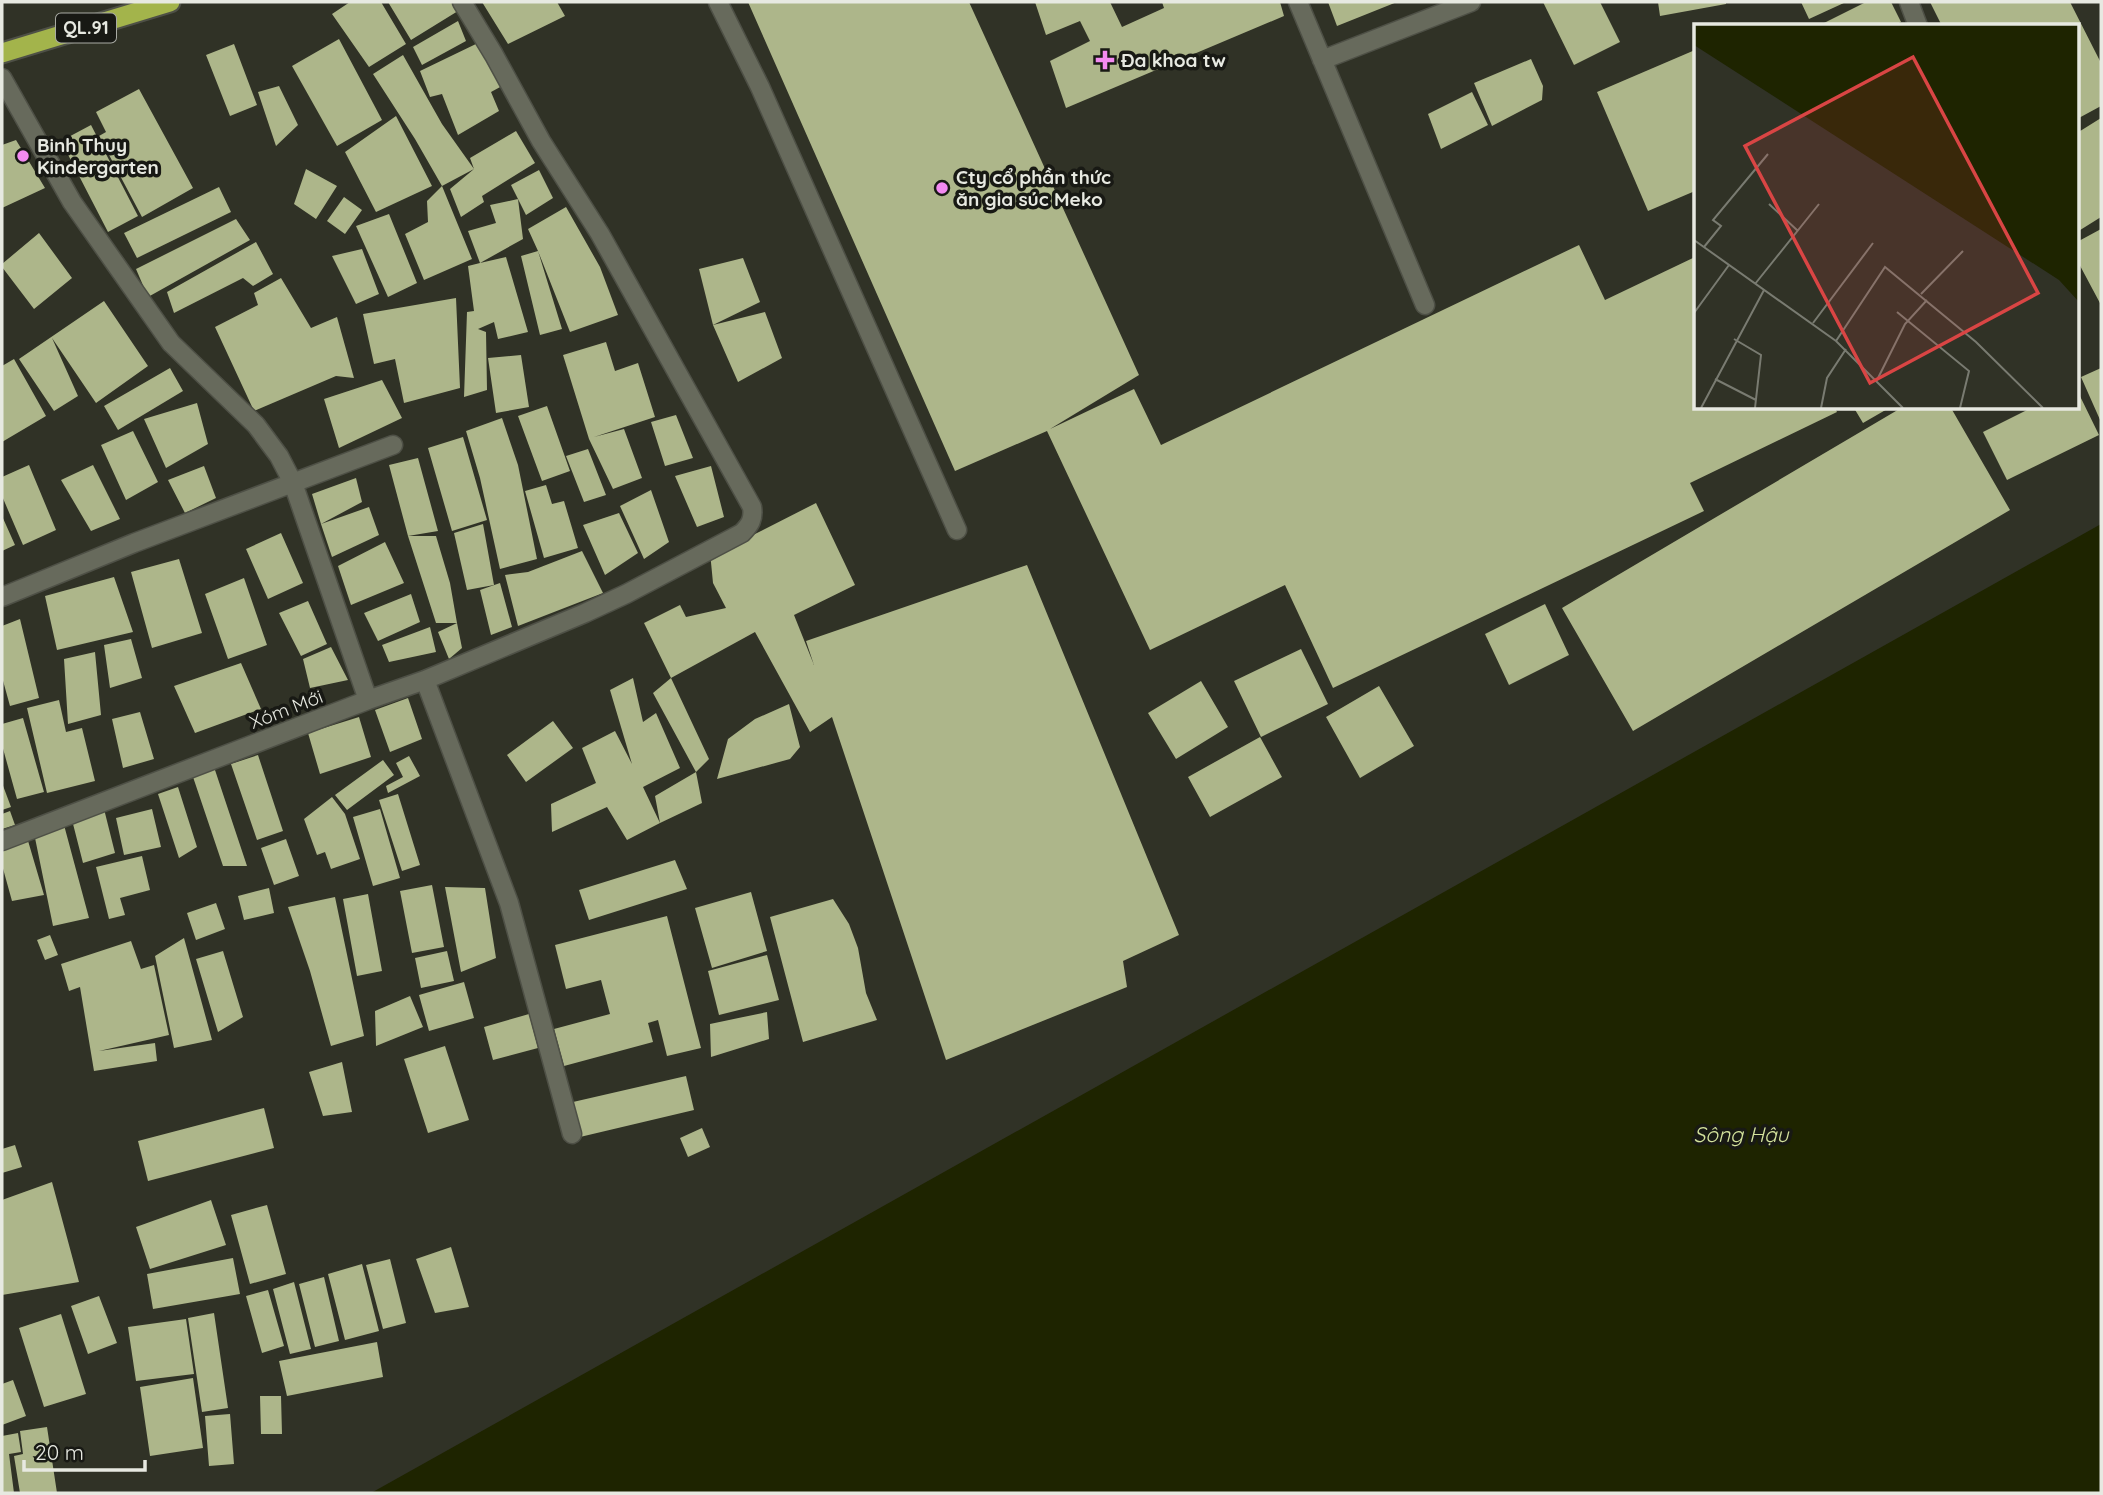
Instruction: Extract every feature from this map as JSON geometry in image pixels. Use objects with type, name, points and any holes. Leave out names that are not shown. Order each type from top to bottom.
[{"type":"highway","name":"QL.91","points":[[2,53],[170,2]]},
{"type":"street","name":"Xóm Mới","points":[[2,841],[425,680],[585,613],[742,533],[749,526],[752,507],[600,234],[541,141],[462,2]]},
{"type":"street","points":[[718,2],[760,87],[957,530]]},
{"type":"street","points":[[1297,2],[1424,304]]},
{"type":"street","points":[[1322,60],[1471,2]]},
{"type":"street","points":[[1909,2],[1917,24]]},
{"type":"street","points":[[2,78],[72,202],[171,343],[256,425],[279,456],[293,483],[368,700]]},
{"type":"street","points":[[2,597],[134,542],[393,445]]},
{"type":"street","points":[[425,680],[509,903],[572,1134]]},
{"type":"water","name":"Sông Hậu","points":[[2101,524],[2101,1493],[371,1493]]},
{"type":"building","points":[[350,2],[381,2],[406,44],[369,67],[332,14]]},
{"type":"building","points":[[388,2],[453,2],[458,11],[411,40]]},
{"type":"building","points":[[482,2],[557,2],[565,16],[508,44]]},
{"type":"building","points":[[748,2],[969,2],[1139,375],[1050,429],[1134,389],[1161,445],[1579,245],[1605,300],[1694,257],[1694,410],[1837,412],[1690,483],[1704,511],[1333,688],[1285,585],[1150,650],[1047,431],[955,471]]},
{"type":"building","points":[[1035,2],[1110,2],[1122,27],[1164,8],[1162,2],[1280,2],[1284,16],[1066,108],[1050,61],[1090,41],[1080,21],[1046,35]]},
{"type":"building","points":[[1328,2],[1397,2],[1337,26]]},
{"type":"building","points":[[1543,2],[1600,2],[1620,42],[1574,65]]},
{"type":"building","points":[[1658,2],[1726,2],[1726,4],[1660,16]]},
{"type":"building","points":[[1801,2],[1846,2],[1809,19]]},
{"type":"building","points":[[1866,2],[1891,2],[1901,22],[1896,24],[1822,24]]},
{"type":"building","points":[[1930,2],[2070,2],[2101,63],[2101,106],[2078,118],[2078,24],[1941,24]]},
{"type":"building","points":[[458,21],[466,41],[422,65],[413,47]]},
{"type":"building","points":[[339,39],[382,120],[337,146],[292,66]]},
{"type":"building","points":[[478,43],[502,86],[491,92],[499,111],[458,135],[442,94],[430,97],[420,71]]},
{"type":"building","points":[[234,44],[257,105],[230,116],[206,55]]},
{"type":"building","points":[[1694,50],[1694,191],[1648,211],[1597,92]]},
{"type":"building","points":[[403,55],[442,124],[474,169],[442,186],[373,74]]},
{"type":"building","points":[[1531,59],[1543,86],[1542,100],[1492,126],[1474,83]]},
{"type":"building","points":[[279,86],[298,125],[276,146],[258,92]]},
{"type":"building","points":[[139,89],[193,188],[142,217],[99,136],[106,132],[96,112]]},
{"type":"building","points":[[1472,92],[1488,125],[1441,149],[1428,114]]},
{"type":"building","points":[[396,116],[432,186],[376,212],[345,152]]},
{"type":"building","points":[[2101,118],[2101,217],[2078,231],[2078,132]]},
{"type":"building","points":[[91,125],[138,216],[108,232],[61,141]]},
{"type":"building","points":[[516,131],[535,163],[482,196],[484,202],[461,217],[450,189],[474,169],[470,158]]},
{"type":"building","points":[[16,140],[45,188],[2,208],[2,145]]},
{"type":"building","points":[[306,169],[337,186],[316,219],[294,204]]},
{"type":"building","points":[[539,170],[553,198],[526,215],[511,185]]},
{"type":"building","points":[[442,186],[472,259],[424,280],[405,234],[428,222],[427,201]]},
{"type":"building","points":[[219,187],[231,212],[137,258],[124,233]]},
{"type":"building","points":[[344,197],[362,210],[345,234],[327,221]]},
{"type":"building","points":[[518,199],[523,239],[480,263],[468,231],[496,223],[490,205]]},
{"type":"building","points":[[566,207],[600,267],[618,315],[570,332],[528,229]]},
{"type":"building","points":[[389,214],[417,283],[388,297],[356,226]]},
{"type":"building","points":[[236,219],[250,240],[148,297],[136,269]]},
{"type":"building","points":[[2101,229],[2101,305],[2078,262],[2078,241]]},
{"type":"building","points":[[39,233],[72,278],[34,309],[2,264]]},
{"type":"building","points":[[256,242],[273,274],[253,286],[243,278],[174,313],[167,292]]},
{"type":"building","points":[[362,249],[379,294],[356,304],[332,256]]},
{"type":"building","points":[[538,251],[562,329],[540,335],[521,256]]},
{"type":"building","points":[[506,257],[528,332],[498,339],[494,322],[478,329],[486,332],[487,390],[464,397],[467,312],[474,311],[468,266]]},
{"type":"building","points":[[743,258],[760,302],[713,325],[699,269]]},
{"type":"building","points":[[281,278],[311,328],[337,317],[354,378],[336,376],[254,411],[215,327],[258,305],[254,293]]},
{"type":"building","points":[[456,298],[460,388],[404,403],[395,359],[374,364],[363,314]]},
{"type":"building","points":[[104,301],[148,366],[96,403],[52,338],[78,396],[54,411],[19,359]]},
{"type":"building","points":[[765,312],[782,358],[738,382],[713,325]]},
{"type":"building","points":[[606,342],[615,371],[638,363],[655,417],[594,437],[624,429],[642,478],[613,489],[589,439],[563,355]]},
{"type":"building","points":[[521,355],[529,407],[496,413],[488,358]]},
{"type":"building","points":[[14,359],[46,416],[2,442],[2,366]]},
{"type":"building","points":[[170,368],[183,391],[118,430],[104,406]]},
{"type":"building","points":[[2101,368],[2101,422],[2081,377]]},
{"type":"building","points":[[382,380],[402,418],[339,448],[324,399]]},
{"type":"building","points":[[2078,392],[2099,435],[2007,480],[1983,432],[2027,410],[2078,410]]},
{"type":"building","points":[[197,403],[208,444],[166,468],[144,419]]},
{"type":"building","points":[[547,406],[570,471],[542,481],[518,416]]},
{"type":"building","points":[[1855,410],[1886,410],[1863,423]]},
{"type":"building","points":[[1898,410],[1952,410],[2010,510],[1633,731],[1562,608]]},
{"type":"building","points":[[676,415],[693,458],[665,466],[651,422]]},
{"type":"building","points":[[502,418],[518,465],[537,559],[500,569],[480,478],[466,431]]},
{"type":"building","points":[[133,431],[158,482],[126,500],[101,445]]},
{"type":"building","points":[[463,437],[487,520],[452,531],[428,448]]},
{"type":"building","points":[[588,449],[606,495],[584,502],[566,456]]},
{"type":"building","points":[[418,458],[438,531],[408,536],[389,465]]},
{"type":"building","points":[[29,465],[56,530],[23,545],[2,496],[2,477]]},
{"type":"building","points":[[93,465],[120,519],[91,531],[61,480]]},
{"type":"building","points":[[204,466],[216,498],[185,513],[168,480]]},
{"type":"building","points":[[711,466],[724,517],[697,527],[675,476]]},
{"type":"building","points":[[356,478],[362,502],[321,524],[312,494]]},
{"type":"building","points":[[546,485],[552,504],[564,501],[578,548],[544,558],[525,491]]},
{"type":"building","points":[[651,490],[669,542],[644,559],[620,506]]},
{"type":"building","points":[[816,503],[855,585],[794,615],[814,665],[806,641],[1027,565],[1179,935],[1123,961],[1127,987],[946,1060],[832,717],[810,732],[755,632],[671,678],[644,623],[680,605],[686,617],[726,608],[713,583],[710,552],[755,534]]},
{"type":"building","points":[[369,507],[379,535],[332,557],[321,524]]},
{"type":"building","points":[[619,513],[638,553],[605,575],[583,525]]},
{"type":"building","points":[[2,516],[15,545],[2,551]]},
{"type":"building","points":[[483,524],[494,585],[467,590],[454,533]]},
{"type":"building","points":[[281,533],[303,583],[268,599],[246,549]]},
{"type":"building","points":[[408,536],[436,536],[450,583],[457,623],[436,623]]},
{"type":"building","points":[[385,542],[404,583],[351,605],[338,566]]},
{"type":"building","points":[[582,551],[603,593],[518,626],[505,575],[528,572]]},
{"type":"building","points":[[179,559],[202,633],[152,648],[131,572]]},
{"type":"building","points":[[114,577],[133,632],[57,650],[45,596]]},
{"type":"building","points":[[244,578],[267,645],[228,659],[205,594]]},
{"type":"building","points":[[500,583],[512,627],[491,635],[480,590]]},
{"type":"building","points":[[411,594],[420,622],[378,641],[364,613]]},
{"type":"building","points":[[308,601],[327,644],[301,656],[279,613]]},
{"type":"building","points":[[1545,604],[1569,655],[1509,685],[1485,634]]},
{"type":"building","points":[[20,619],[39,698],[10,706],[2,677],[2,626]]},
{"type":"building","points":[[457,623],[462,648],[449,659],[438,632]]},
{"type":"building","points":[[430,627],[436,652],[389,662],[382,645]]},
{"type":"building","points":[[131,639],[142,678],[110,688],[104,645]]},
{"type":"building","points":[[331,647],[348,680],[310,688],[303,659]]},
{"type":"building","points":[[1301,649],[1328,704],[1261,737],[1234,681]]},
{"type":"building","points":[[95,652],[101,715],[68,724],[64,659]]},
{"type":"building","points":[[241,663],[261,709],[195,733],[174,686]]},
{"type":"building","points":[[633,678],[643,722],[656,713],[680,768],[643,787],[660,823],[627,840],[607,807],[552,832],[551,804],[596,783],[582,748],[615,731],[632,764],[610,690]]},
{"type":"building","points":[[671,678],[709,759],[696,772],[653,693]]},
{"type":"building","points":[[1201,681],[1228,727],[1176,759],[1148,713]]},
{"type":"building","points":[[1379,686],[1414,746],[1360,778],[1326,717]]},
{"type":"building","points":[[408,698],[422,739],[390,752],[375,710]]},
{"type":"building","points":[[59,700],[66,732],[82,728],[95,781],[47,793],[27,708]]},
{"type":"building","points":[[789,704],[800,747],[790,759],[717,779],[728,739],[755,719]]},
{"type":"building","points":[[140,712],[154,759],[123,768],[112,719]]},
{"type":"building","points":[[359,717],[371,757],[320,774],[308,733]]},
{"type":"building","points":[[23,718],[44,792],[17,799],[2,745],[2,724]]},
{"type":"building","points":[[553,721],[573,748],[526,782],[507,755]]},
{"type":"building","points":[[1260,737],[1282,777],[1210,817],[1188,777]]},
{"type":"building","points":[[258,755],[283,831],[257,840],[231,764]]},
{"type":"building","points":[[409,756],[420,776],[388,793],[386,786],[403,777],[396,763]]},
{"type":"building","points":[[383,760],[394,775],[347,810],[335,795]]},
{"type":"building","points":[[214,767],[247,866],[223,866],[192,774]]},
{"type":"building","points":[[696,772],[702,803],[660,823],[655,796]]},
{"type":"building","points":[[2,783],[11,807],[2,810]]},
{"type":"building","points":[[178,787],[197,847],[179,858],[158,794]]},
{"type":"building","points":[[398,794],[420,865],[402,871],[379,800]]},
{"type":"building","points":[[332,797],[345,814],[360,859],[331,869],[325,852],[317,855],[304,819]]},
{"type":"building","points":[[104,809],[115,853],[83,863],[72,820]]},
{"type":"building","points":[[152,809],[161,847],[124,855],[116,818]]},
{"type":"building","points":[[380,809],[400,878],[373,886],[353,817]]},
{"type":"building","points":[[10,811],[15,825],[2,829],[2,814]]},
{"type":"building","points":[[64,825],[89,918],[53,926],[34,833]]},
{"type":"building","points":[[26,834],[44,895],[12,901],[2,865],[2,843]]},
{"type":"building","points":[[286,839],[299,876],[274,885],[261,848]]},
{"type":"building","points":[[142,856],[150,890],[120,898],[125,915],[109,919],[96,867]]},
{"type":"building","points":[[675,860],[687,889],[589,920],[579,890]]},
{"type":"building","points":[[432,885],[444,947],[412,953],[400,891]]},
{"type":"building","points":[[445,887],[485,888],[496,958],[461,972]]},
{"type":"building","points":[[269,888],[274,913],[244,920],[238,896]]},
{"type":"building","points":[[751,892],[767,951],[712,968],[695,908]]},
{"type":"building","points":[[368,894],[382,971],[357,976],[343,899]]},
{"type":"building","points":[[335,897],[364,1036],[331,1046],[310,971],[288,907]]},
{"type":"building","points":[[833,899],[849,924],[858,948],[866,993],[877,1020],[803,1042],[770,917]]},
{"type":"building","points":[[216,903],[225,929],[196,940],[187,913]]},
{"type":"building","points":[[667,916],[701,1048],[667,1056],[658,1020],[648,1023],[653,1042],[564,1066],[554,1029],[610,1014],[601,980],[566,989],[555,945]]},
{"type":"building","points":[[50,935],[58,955],[45,960],[37,940]]},
{"type":"building","points":[[184,938],[212,1040],[174,1048],[155,956]]},
{"type":"building","points":[[131,941],[141,969],[154,965],[169,1035],[99,1051],[155,1043],[157,1061],[94,1071],[80,987],[69,991],[61,964]]},
{"type":"building","points":[[223,951],[243,1017],[218,1032],[196,959]]},
{"type":"building","points":[[447,951],[454,981],[421,988],[415,958]]},
{"type":"building","points":[[767,955],[779,1000],[719,1015],[708,971]]},
{"type":"building","points":[[464,982],[474,1018],[429,1031],[419,995]]},
{"type":"building","points":[[410,996],[423,1027],[376,1046],[375,1011]]},
{"type":"building","points":[[767,1012],[769,1039],[711,1057],[710,1024]]},
{"type":"building","points":[[529,1014],[538,1048],[493,1060],[484,1027]]},
{"type":"building","points":[[445,1046],[469,1120],[428,1133],[404,1059]]},
{"type":"building","points":[[342,1062],[352,1112],[323,1116],[309,1072]]},
{"type":"building","points":[[686,1076],[694,1110],[580,1137],[573,1102]]},
{"type":"building","points":[[264,1108],[274,1148],[148,1181],[138,1141]]},
{"type":"building","points":[[702,1128],[710,1147],[688,1157],[680,1138]]},
{"type":"building","points":[[15,1145],[22,1167],[2,1173],[2,1149]]},
{"type":"building","points":[[52,1182],[79,1282],[2,1295],[2,1200]]},
{"type":"building","points":[[211,1200],[226,1245],[150,1269],[136,1227]]},
{"type":"building","points":[[267,1205],[286,1274],[250,1284],[231,1215]]},
{"type":"building","points":[[451,1247],[469,1307],[435,1313],[416,1259]]},
{"type":"building","points":[[233,1258],[240,1294],[153,1309],[147,1274]]},
{"type":"building","points":[[390,1259],[406,1323],[383,1329],[366,1265]]},
{"type":"building","points":[[362,1264],[379,1331],[345,1340],[328,1274]]},
{"type":"building","points":[[324,1277],[339,1341],[315,1347],[299,1284]]},
{"type":"building","points":[[294,1282],[311,1349],[290,1354],[273,1289]]},
{"type":"building","points":[[268,1290],[284,1346],[262,1353],[246,1296]]},
{"type":"building","points":[[99,1296],[117,1343],[88,1354],[71,1306]]},
{"type":"building","points":[[214,1313],[228,1408],[202,1412],[188,1318]]},
{"type":"building","points":[[61,1314],[86,1394],[44,1407],[19,1328]]},
{"type":"building","points":[[186,1319],[194,1374],[136,1381],[128,1327]]},
{"type":"building","points":[[377,1342],[383,1377],[287,1396],[279,1361]]},
{"type":"building","points":[[193,1378],[203,1448],[150,1456],[140,1387]]},
{"type":"building","points":[[13,1380],[26,1416],[2,1425],[2,1384]]},
{"type":"building","points":[[260,1396],[281,1396],[282,1434],[261,1434]]},
{"type":"building","points":[[230,1414],[234,1464],[209,1466],[205,1416]]},
{"type":"building","points":[[47,1427],[57,1493],[20,1493],[14,1456],[23,1454],[20,1431]]},
{"type":"building","points":[[18,1433],[21,1452],[9,1454],[14,1493],[2,1493],[2,1436]]},
{"type":"place","name":"Đa khoa tw","points":[[1105,60]]},
{"type":"place","name":"Binh Thuy Kindergarten","points":[[23,156]]},
{"type":"place","name":"Cty cổ phần thức ăn gia súc Meko","points":[[942,188]]}]
